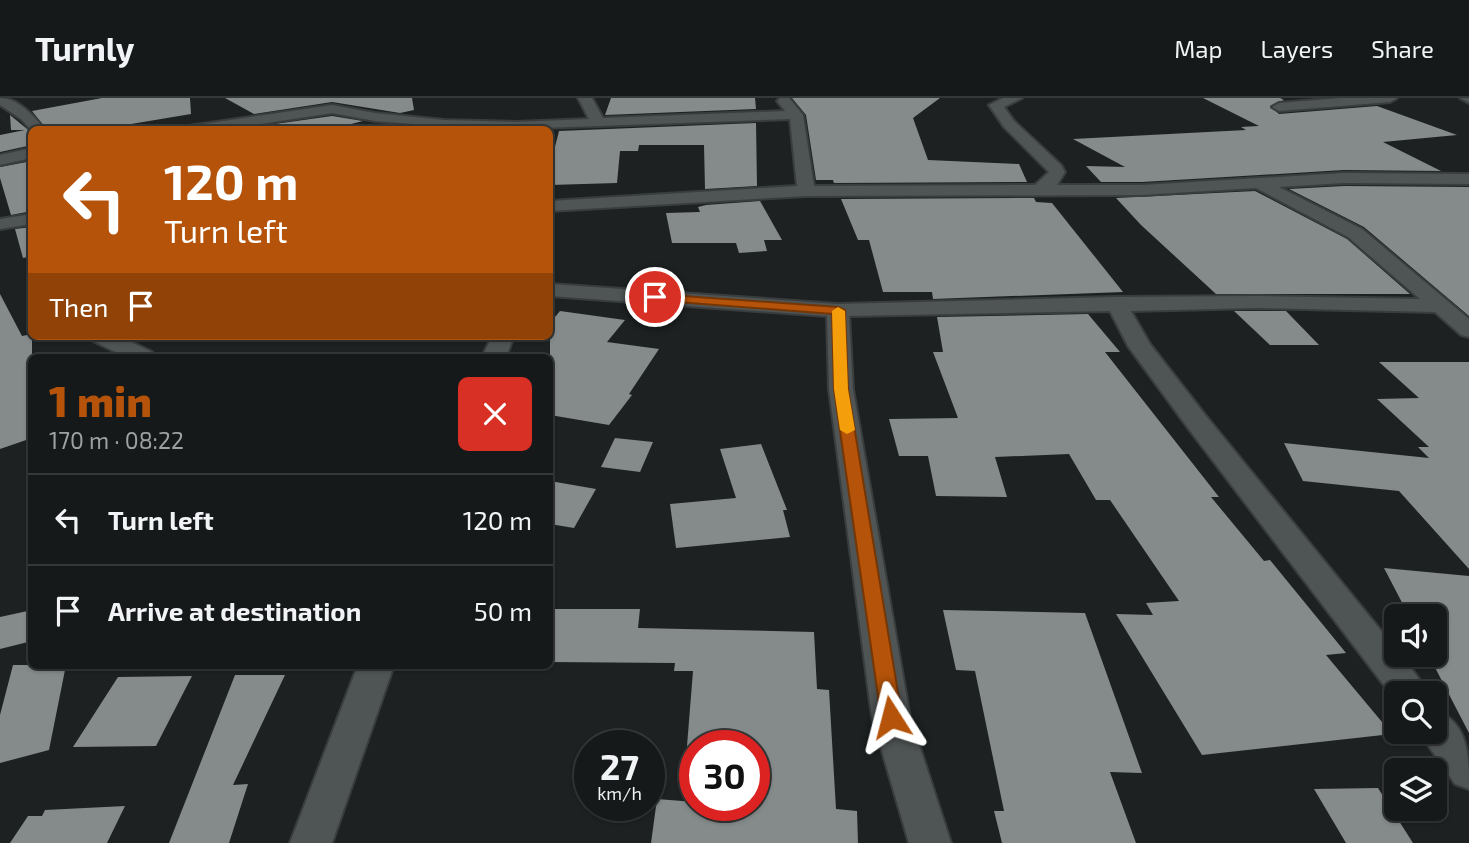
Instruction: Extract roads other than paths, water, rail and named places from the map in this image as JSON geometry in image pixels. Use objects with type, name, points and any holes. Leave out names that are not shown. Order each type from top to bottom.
[{"type":"street","points":[[585,98],[599,122]]},
{"type":"street","points":[[782,98],[796,115],[806,191]]},
{"type":"street","points":[[1015,98],[996,105],[1009,124],[1053,164],[1057,172],[1054,180],[1041,189]]},
{"type":"street","points":[[1279,107],[1390,98]]},
{"type":"street","points":[[0,99],[34,126]]},
{"type":"street","points":[[212,126],[331,104],[375,117],[444,124],[516,126],[796,115]]},
{"type":"street","points":[[0,160],[28,154]]},
{"type":"street","points":[[553,207],[806,191],[1142,190],[1344,178],[1469,179]]},
{"type":"street","points":[[1257,182],[1355,233],[1469,330]]},
{"type":"street","points":[[4,223],[28,220]]},
{"type":"street","points":[[553,290],[838,310],[1256,302],[1438,306]]},
{"type":"street","points":[[1116,303],[1140,346],[1197,422],[1402,681]]},
{"type":"street","points":[[838,310],[841,389],[891,717],[930,843]]},
{"type":"street","points":[[110,340],[138,354]]},
{"type":"street","points":[[311,843],[375,669]]},
{"type":"street","points":[[1447,742],[1469,772]]}]
